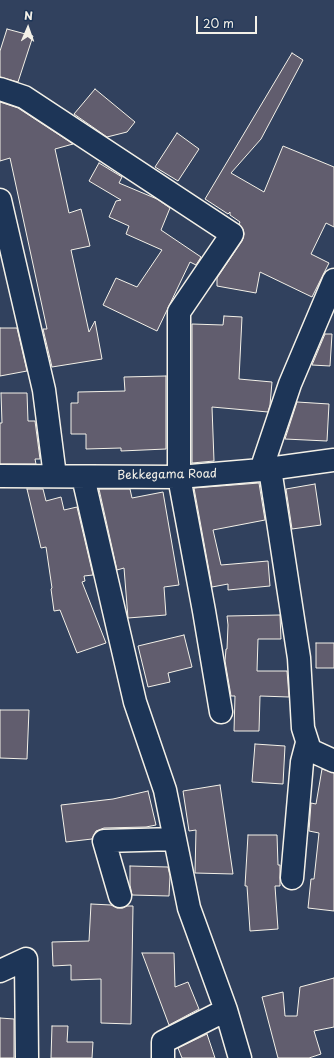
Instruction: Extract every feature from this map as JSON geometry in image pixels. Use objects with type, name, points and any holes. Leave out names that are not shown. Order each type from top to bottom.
[{"type":"street","points":[[0,89],[24,97],[232,234],[179,312],[179,477],[221,712]]},
{"type":"street","points":[[0,200],[44,390],[55,476]]},
{"type":"street","points":[[334,280],[290,384],[266,470],[299,658],[303,728],[310,750],[334,761]]},
{"type":"street","name":"Bekkegama Road","points":[[0,476],[179,477],[266,470],[334,460]]},
{"type":"street","points":[[83,477],[135,702],[165,790],[189,908],[226,1010],[240,1058]]},
{"type":"street","points":[[292,878],[302,762],[308,742]]},
{"type":"street","points":[[120,896],[104,841],[175,839]]},
{"type":"street","points":[[0,971],[26,959],[27,1058]]},
{"type":"street","points":[[163,1058],[163,1042],[226,1010]]},
{"type":"building","points":[[7,29],[33,36],[18,82],[0,77],[0,51]]},
{"type":"building","points":[[292,53],[303,60],[261,139],[231,173],[264,192],[283,146],[334,167],[334,227],[326,223],[311,254],[329,263],[312,297],[260,272],[256,293],[217,286],[217,278],[242,241],[244,234],[243,229],[239,224],[240,222],[230,215],[230,212],[228,214],[205,199]]},
{"type":"building","points":[[95,89],[135,122],[127,132],[107,137],[74,114]]},
{"type":"building","points":[[0,102],[18,108],[73,144],[55,149],[69,213],[81,209],[90,246],[71,250],[89,332],[95,321],[102,359],[52,367],[43,329],[47,329],[10,158],[0,161]]},
{"type":"building","points":[[177,133],[199,149],[178,181],[155,167]]},
{"type":"building","points":[[99,163],[122,177],[119,183],[157,199],[170,208],[161,230],[201,257],[196,265],[190,262],[157,331],[103,305],[116,278],[137,287],[162,250],[126,234],[129,226],[109,217],[116,201],[121,200],[89,181]]},
{"type":"building","points":[[224,316],[242,317],[239,379],[272,382],[270,405],[268,412],[212,407],[214,461],[192,463],[192,324],[223,325]]},
{"type":"building","points":[[0,328],[17,328],[27,371],[0,376]]},
{"type":"building","points":[[325,334],[332,334],[330,366],[312,365]]},
{"type":"building","points":[[166,376],[166,449],[121,451],[121,448],[86,449],[86,434],[71,434],[71,403],[78,403],[78,392],[125,391],[124,377]]},
{"type":"building","points":[[1,393],[27,393],[28,421],[35,421],[40,459],[35,459],[36,464],[0,464],[0,423],[2,423]]},
{"type":"building","points":[[297,402],[329,404],[327,441],[285,439]]},
{"type":"building","points":[[259,483],[265,520],[213,530],[221,565],[268,561],[270,586],[228,590],[228,584],[212,587],[194,488]]},
{"type":"building","points":[[315,484],[321,525],[292,529],[286,489]]},
{"type":"building","points":[[27,489],[43,489],[46,501],[61,497],[64,510],[77,507],[93,575],[84,576],[85,581],[82,582],[106,643],[77,653],[60,610],[54,611],[46,547],[41,548]]},
{"type":"building","points":[[99,489],[130,489],[132,498],[163,492],[179,585],[164,587],[166,615],[128,618],[124,568],[117,570]]},
{"type":"building","points":[[280,615],[281,639],[258,639],[257,671],[287,671],[289,697],[260,696],[259,731],[234,731],[235,696],[231,696],[225,661],[227,649],[227,616]]},
{"type":"building","points":[[184,635],[192,667],[168,673],[170,682],[148,687],[138,646]]},
{"type":"building","points":[[316,643],[334,643],[334,668],[316,668]]},
{"type":"building","points":[[0,710],[29,710],[27,759],[0,758]]},
{"type":"building","points":[[255,744],[285,746],[283,784],[252,782]]},
{"type":"building","points":[[322,769],[334,773],[334,911],[308,908],[311,879],[314,879],[319,833],[309,831],[311,803],[316,804]]},
{"type":"building","points":[[220,785],[233,874],[195,873],[196,830],[189,831],[183,791]]},
{"type":"building","points":[[148,791],[156,825],[146,827],[104,828],[96,831],[92,839],[66,842],[61,805],[113,799]]},
{"type":"building","points":[[248,835],[277,835],[278,865],[280,865],[280,886],[275,886],[278,929],[250,931],[247,886],[245,886]]},
{"type":"building","points":[[130,866],[168,867],[170,876],[169,896],[132,895],[130,885]]},
{"type":"building","points":[[91,904],[111,905],[117,908],[133,906],[131,1024],[101,1023],[101,979],[71,980],[71,965],[53,966],[52,942],[89,941]]},
{"type":"building","points":[[142,953],[174,953],[175,987],[188,982],[199,1009],[169,1025]]},
{"type":"building","points":[[334,978],[334,1027],[314,1031],[321,1054],[309,1058],[278,1058],[262,997],[283,992],[285,1016],[297,1016],[300,987]]},
{"type":"building","points":[[0,1018],[14,1019],[14,1058],[0,1058]]},
{"type":"building","points":[[52,1026],[68,1026],[67,1042],[93,1042],[92,1058],[51,1058]]},
{"type":"building","points":[[207,1034],[215,1058],[182,1058],[178,1048]]}]
